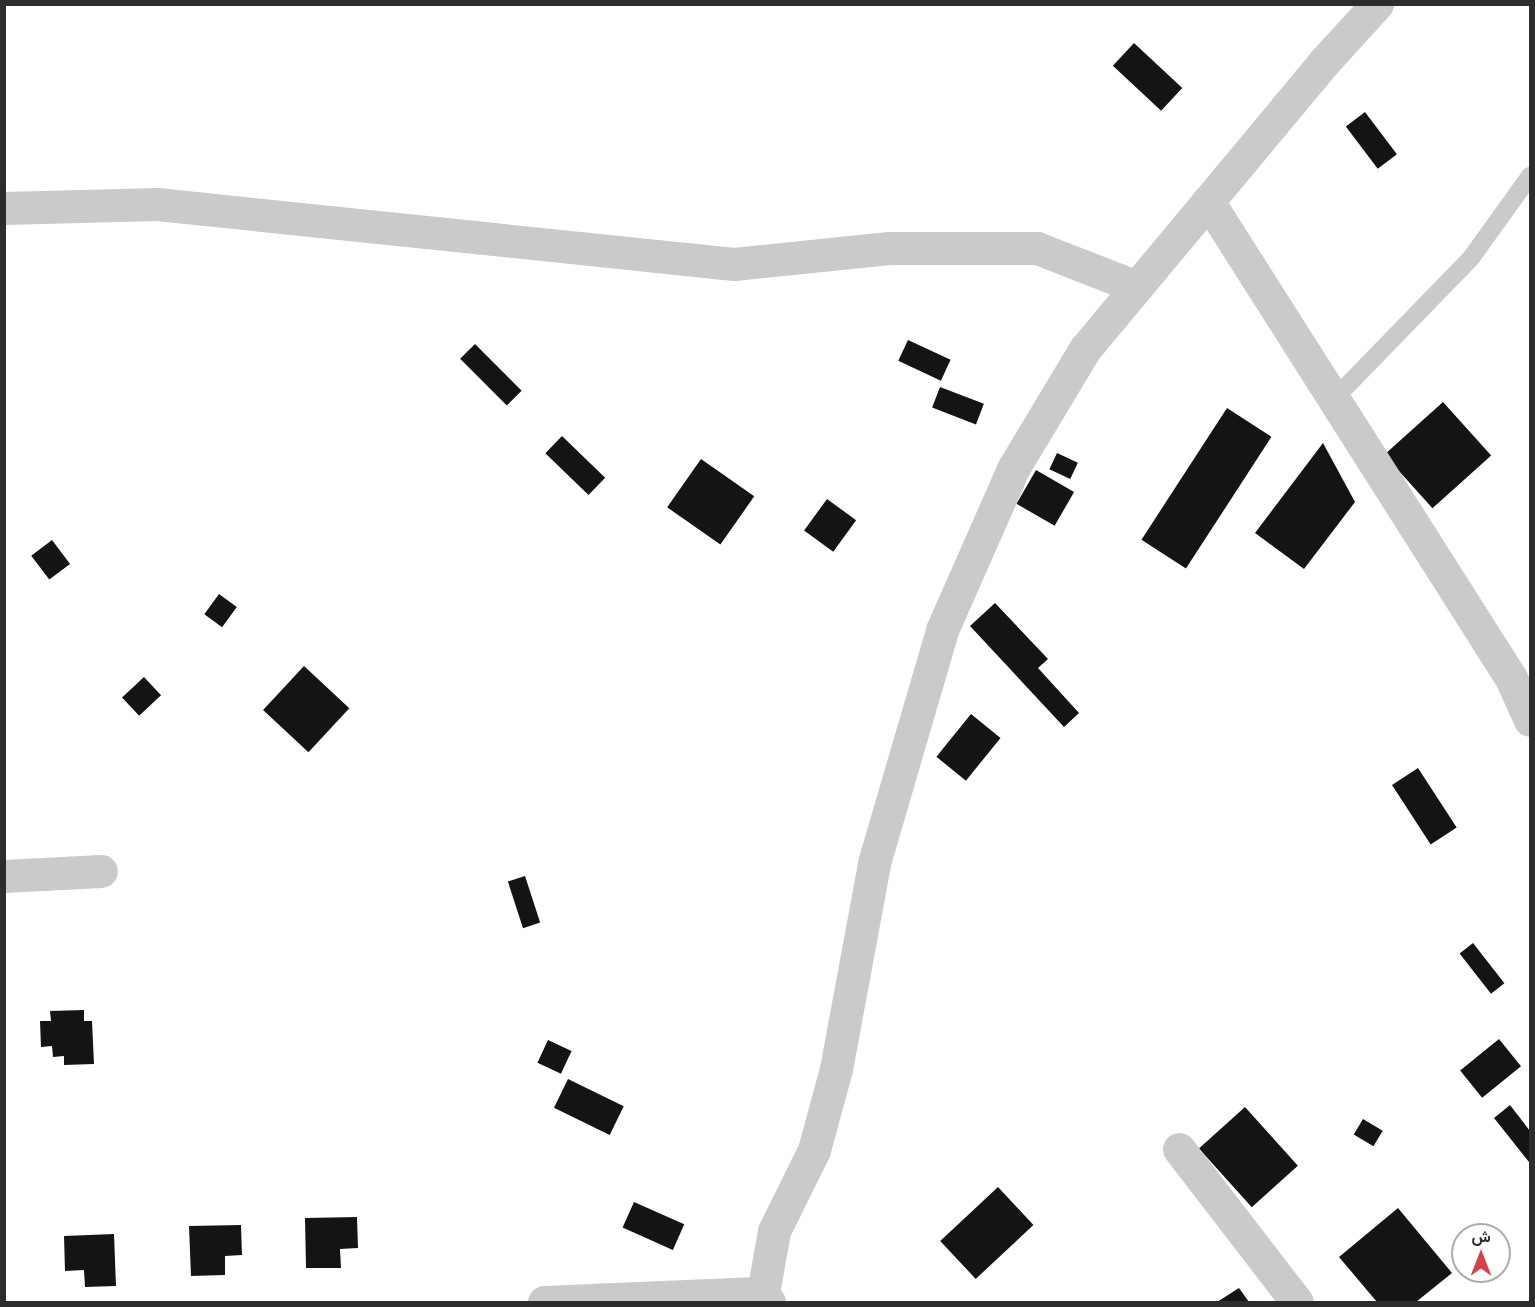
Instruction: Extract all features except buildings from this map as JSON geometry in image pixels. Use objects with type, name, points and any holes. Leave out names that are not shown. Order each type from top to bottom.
[{"type":"street","points":[[544,1302],[766,1298],[774,1231],[817,1138],[836,1069],[874,863],[942,630],[1014,467],[1085,349],[1324,62],[1377,4]]},
{"type":"street","points":[[1209,201],[1512,678],[1530,720]]},
{"type":"street","points":[[4,208],[157,204],[734,264],[889,248],[1037,248],[1137,287]]},
{"type":"street","points":[[4,876],[101,871]]},
{"type":"street","points":[[1179,1149],[1297,1302]]},
{"type":"lane","points":[[1334,399],[1471,258],[1530,176]]}]
